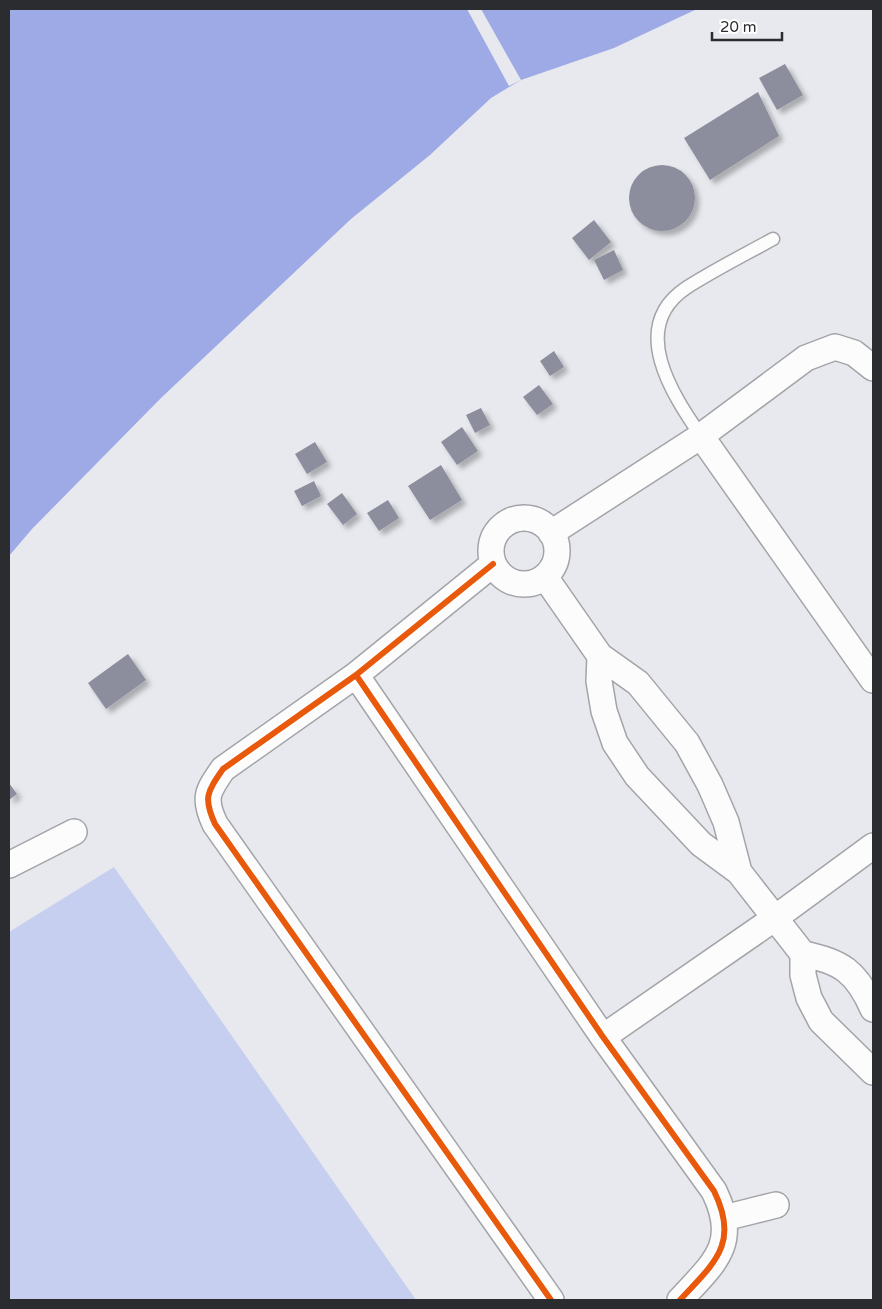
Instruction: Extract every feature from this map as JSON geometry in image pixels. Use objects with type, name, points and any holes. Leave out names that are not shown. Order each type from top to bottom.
[{"type":"street","points":[[551,532],[701,436],[806,358],[835,347],[854,353],[873,368]]},
{"type":"street","points":[[701,436],[873,680]]},
{"type":"street","points":[[520,518],[532,519],[543,524],[551,532],[556,544],[556,556],[552,568],[545,577],[534,583],[522,585],[510,582],[500,575],[493,564],[490,552],[492,540],[498,529],[508,522],[520,518]]},
{"type":"street","points":[[493,564],[356,675],[222,769],[210,787],[206,806],[215,824],[551,1300]]},
{"type":"street","points":[[545,577],[600,656],[638,683],[687,744],[710,785],[726,822],[739,872]]},
{"type":"street","points":[[600,656],[599,682],[604,711],[615,742],[636,776],[701,844],[739,872],[803,954],[803,975],[809,998],[821,1021],[838,1040],[869,1060]]},
{"type":"street","points":[[356,675],[603,1037],[714,1191],[724,1218],[726,1235],[720,1251],[710,1267],[680,1300]]},
{"type":"street","points":[[9,865],[74,832]]},
{"type":"street","points":[[603,1037],[775,918],[873,846]]},
{"type":"street","points":[[803,954],[829,959],[848,970],[859,982],[873,1009]]},
{"type":"street","points":[[724,1218],[776,1205]]},
{"type":"lane","points":[[701,436],[681,406],[663,371],[657,341],[661,319],[669,305],[685,289],[773,239]]},
{"type":"shaded area","points":[[114,867],[416,1300],[9,1300],[9,932]]},
{"type":"water","points":[[9,9],[697,9],[614,48],[521,80],[491,98],[430,155],[351,219],[161,398],[32,529],[9,556]]},
{"type":"pier","points":[[467,9],[481,9],[521,80],[509,86]]},
{"type":"building","points":[[785,64],[803,95],[777,110],[759,78]]},
{"type":"building","points":[[758,92],[779,136],[710,180],[684,138]]},
{"type":"building","points":[[662,165],[675,168],[685,175],[692,185],[695,198],[692,211],[685,221],[675,228],[662,231],[649,228],[639,221],[632,211],[629,198],[632,185],[639,175],[649,168]]},
{"type":"building","points":[[594,220],[611,242],[589,260],[572,238]]},
{"type":"building","points":[[614,250],[623,270],[604,280],[594,260]]},
{"type":"building","points":[[554,351],[564,367],[550,376],[540,361]]},
{"type":"building","points":[[539,385],[553,404],[537,415],[523,397]]},
{"type":"building","points":[[481,408],[490,425],[475,433],[466,415]]},
{"type":"building","points":[[462,427],[478,451],[457,465],[441,442]]},
{"type":"building","points":[[315,442],[327,462],[307,474],[295,454]]},
{"type":"building","points":[[441,465],[462,500],[430,520],[408,486]]},
{"type":"building","points":[[314,481],[321,496],[302,506],[294,491]]},
{"type":"building","points":[[342,493],[357,514],[343,525],[327,504]]},
{"type":"building","points":[[388,500],[399,518],[379,531],[367,513]]},
{"type":"building","points":[[128,654],[146,680],[106,709],[88,683]]},
{"type":"building","points":[[9,783],[17,794],[9,800]]},
{"type":"cycle path","points":[[493,564],[356,675],[223,769],[210,790],[208,801],[215,824],[551,1300]]},
{"type":"cycle path","points":[[356,675],[603,1037],[714,1191],[721,1209],[724,1225],[724,1239],[720,1252],[713,1263],[680,1300]]}]
